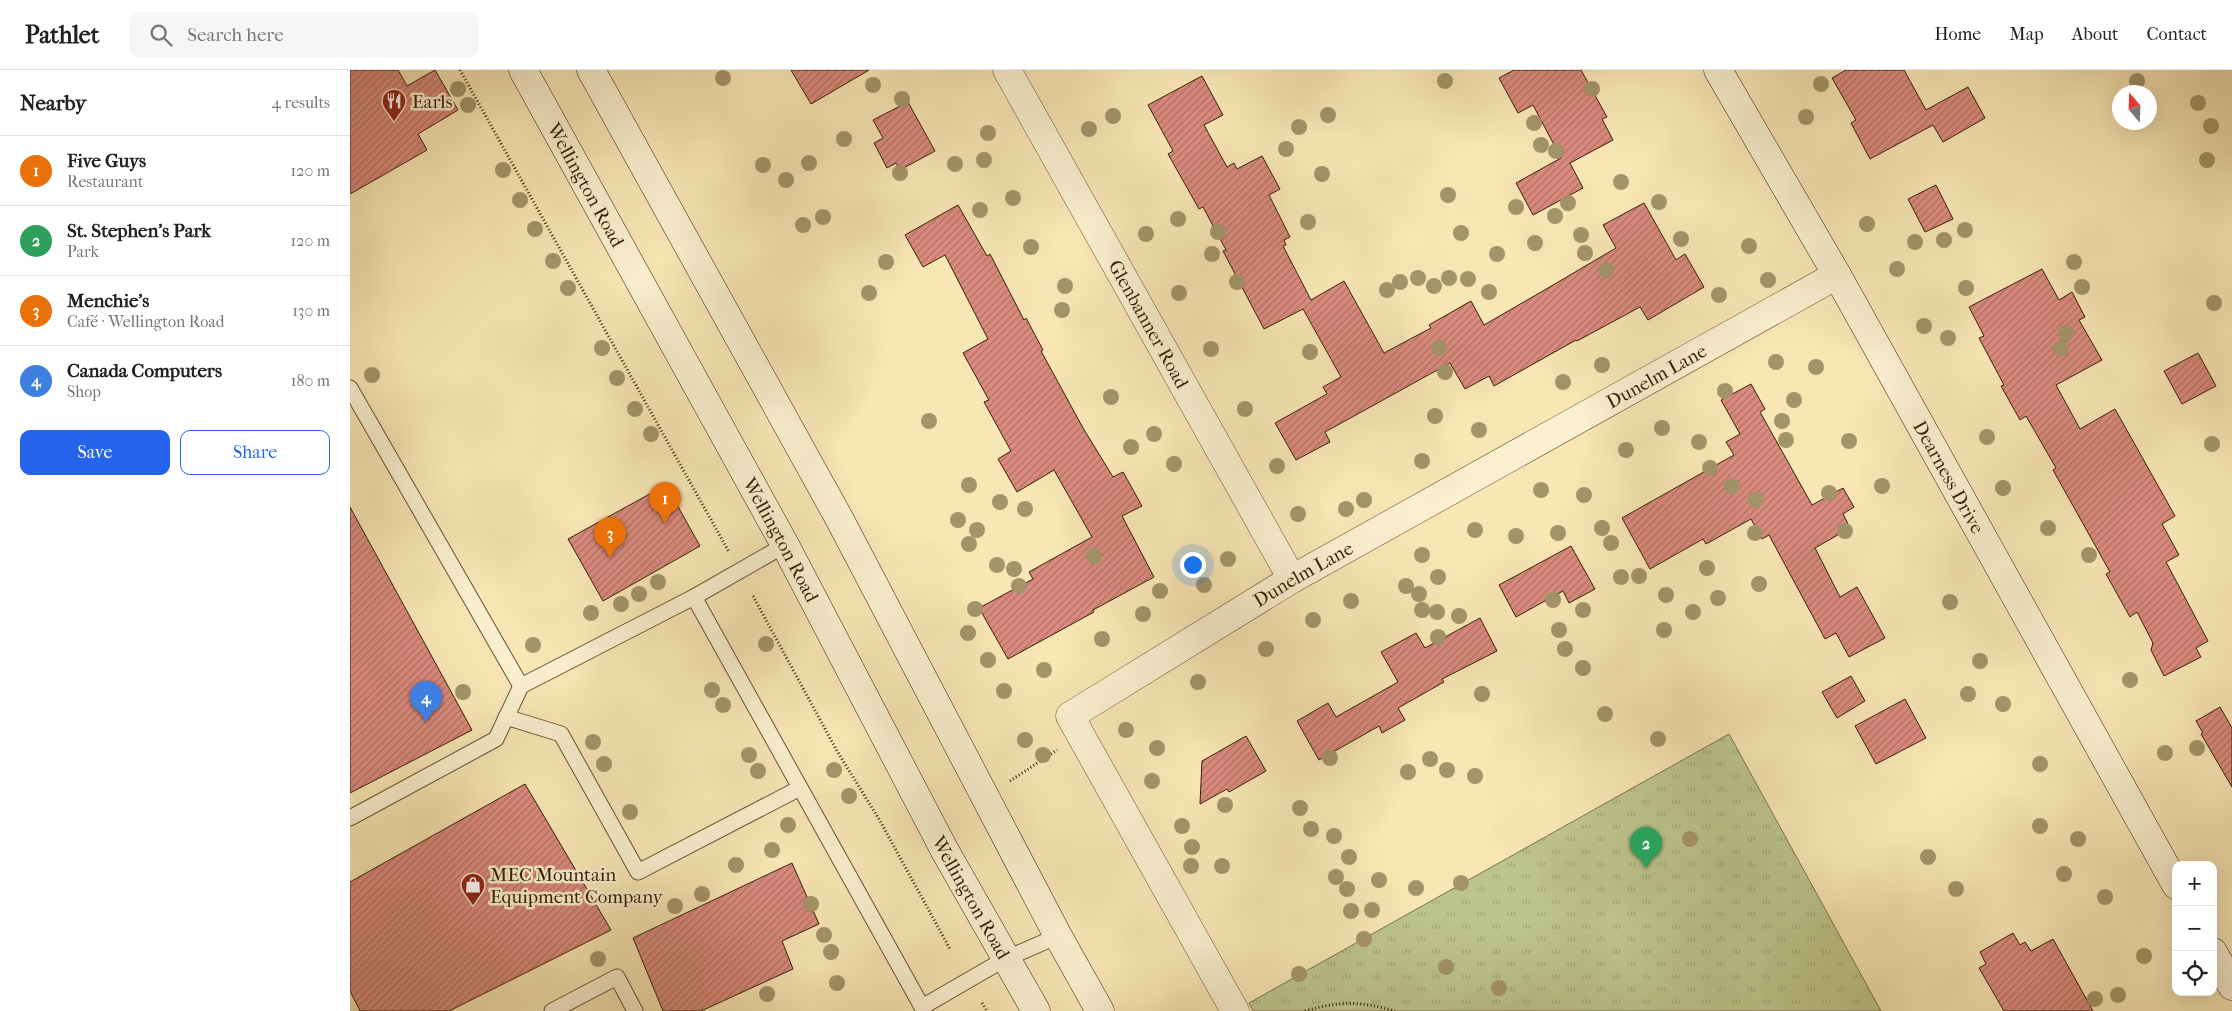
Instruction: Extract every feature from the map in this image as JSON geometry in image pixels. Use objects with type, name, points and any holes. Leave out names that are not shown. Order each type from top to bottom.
[{"type":"street","name":"Wellington Road","points":[[523,70],[785,545],[945,851],[1036,1011]]},
{"type":"street","points":[[590,70],[840,520],[1058,936],[1100,1011]]},
{"type":"street","name":"Glenbanner Road","points":[[1007,70],[1292,579]]},
{"type":"street","name":"Dearness Drive","points":[[1718,70],[1837,275],[2172,878]]},
{"type":"street","name":"Dunelm Lane","points":[[1235,1011],[1070,716],[1292,579],[1837,275]]},
{"type":"street","points":[[2217,959],[2232,986]]},
{"type":"lane","points":[[350,388],[521,686]]},
{"type":"lane","points":[[350,818],[496,739],[521,686],[694,597],[785,545]]},
{"type":"lane","points":[[694,597],[919,1009],[1005,959],[1058,936]]},
{"type":"lane","points":[[506,717],[561,734],[638,872],[800,788]]},
{"type":"lane","points":[[552,1011],[617,978],[635,1011]]},
{"type":"path","points":[[460,70],[729,552]]},
{"type":"path","points":[[753,596],[837,751],[879,819],[950,949]]},
{"type":"path","points":[[1010,780],[1080,735]]},
{"type":"path","points":[[982,1003],[987,1011]]},
{"type":"path","points":[[1305,1011],[1330,1003],[1373,1005],[1395,1011]]},
{"type":"green space","points":[[1729,734],[1881,1011],[1253,1011],[1249,1003]]},
{"type":"building","name":"Earls","points":[[350,70],[398,70],[407,86],[435,70],[458,110],[418,134],[427,150],[350,194]]},
{"type":"building","points":[[791,70],[869,70],[811,104]]},
{"type":"building","points":[[1514,70],[1581,70],[1607,117],[1602,119],[1613,140],[1570,163],[1583,188],[1533,215],[1516,183],[1561,158],[1533,105],[1518,113],[1499,78]]},
{"type":"building","points":[[1846,70],[1904,70],[1926,110],[1968,87],[1985,118],[1943,142],[1933,125],[1870,159],[1851,123],[1856,120],[1832,78]]},
{"type":"building","points":[[1202,76],[1223,115],[1204,125],[1227,167],[1234,163],[1237,169],[1262,156],[1280,189],[1269,195],[1290,237],[1284,240],[1286,245],[1283,246],[1311,300],[1344,281],[1384,353],[1431,328],[1429,325],[1471,301],[1484,325],[1616,248],[1603,225],[1644,203],[1676,260],[1685,254],[1704,287],[1648,320],[1640,307],[1494,386],[1489,376],[1465,389],[1450,363],[1325,432],[1330,442],[1296,460],[1275,423],[1327,394],[1323,387],[1341,377],[1303,309],[1264,329],[1223,251],[1226,250],[1203,207],[1199,209],[1168,154],[1173,151],[1148,105]]},
{"type":"building","points":[[908,102],[935,151],[900,170],[896,163],[887,168],[874,143],[883,138],[873,120]]},
{"type":"building","points":[[1936,185],[1953,219],[1925,232],[1908,199]]},
{"type":"building","points":[[958,205],[987,256],[990,254],[1024,320],[1026,318],[1043,350],[1041,351],[1083,428],[1113,477],[1123,472],[1142,506],[1122,516],[1154,577],[1008,659],[979,608],[1033,579],[1029,572],[1092,537],[1054,470],[1017,492],[998,459],[1011,451],[984,402],[989,400],[963,353],[988,339],[945,255],[923,267],[905,235]]},
{"type":"building","points":[[2042,269],[2059,300],[2072,292],[2085,317],[2079,320],[2102,360],[2056,385],[2080,429],[2115,409],[2175,516],[2162,524],[2179,555],[2166,562],[2208,641],[2196,648],[2201,657],[2164,676],[2151,650],[2153,643],[2137,612],[2130,617],[2106,574],[2110,572],[2053,470],[2056,468],[2026,416],[2020,420],[2001,386],[2004,385],[1979,338],[1984,336],[1969,307]]},
{"type":"building","points":[[2198,353],[2216,386],[2182,404],[2164,371]]},
{"type":"building","points":[[1751,384],[1765,409],[1760,412],[1812,505],[1843,488],[1854,507],[1843,514],[1850,528],[1815,548],[1840,597],[1857,587],[1885,638],[1849,657],[1836,633],[1825,639],[1769,535],[1762,539],[1751,519],[1706,544],[1703,539],[1650,569],[1622,518],[1734,455],[1726,442],[1740,434],[1721,400]]},
{"type":"building","points":[[666,485],[700,546],[603,601],[568,539]]},
{"type":"building","points":[[350,507],[472,730],[350,793]]},
{"type":"building","points":[[1571,546],[1595,589],[1569,603],[1563,591],[1516,617],[1499,585]]},
{"type":"building","points":[[1480,618],[1497,651],[1442,679],[1444,682],[1398,708],[1405,720],[1382,733],[1379,726],[1319,760],[1297,721],[1328,703],[1336,717],[1398,682],[1381,652],[1416,633],[1425,648]]},
{"type":"building","points":[[1851,676],[1865,701],[1837,718],[1822,692]]},
{"type":"building","points":[[1905,699],[1926,738],[1876,764],[1855,726]]},
{"type":"building","points":[[2220,707],[2232,728],[2232,787],[2201,734],[2203,733],[2196,721]]},
{"type":"building","points":[[1246,736],[1266,771],[1229,792],[1227,789],[1200,804],[1202,761]]},
{"type":"building","name":"MEC Mountain Equipment Company","points":[[525,784],[611,930],[449,1011],[360,1011],[350,991],[350,882]]},
{"type":"building","points":[[792,863],[819,924],[782,941],[793,969],[701,1011],[663,1011],[633,938]]},
{"type":"building","points":[[2013,933],[2020,945],[2025,942],[2031,951],[2053,939],[2093,1011],[2004,1011],[1979,968],[1986,964],[1980,952]]},
{"type":"place","name":"Earls","points":[[394,122]]},
{"type":"place","name":"Five Guys","points":[[665,523]]},
{"type":"place","name":"Menchie's","points":[[610,558]]},
{"type":"place","name":"Canada Computers","points":[[426,722]]},
{"type":"place","name":"St. Stephen's Park","points":[[1646,868]]},
{"type":"place","name":"MEC Mountain Equipment Company","points":[[473,906]]}]
